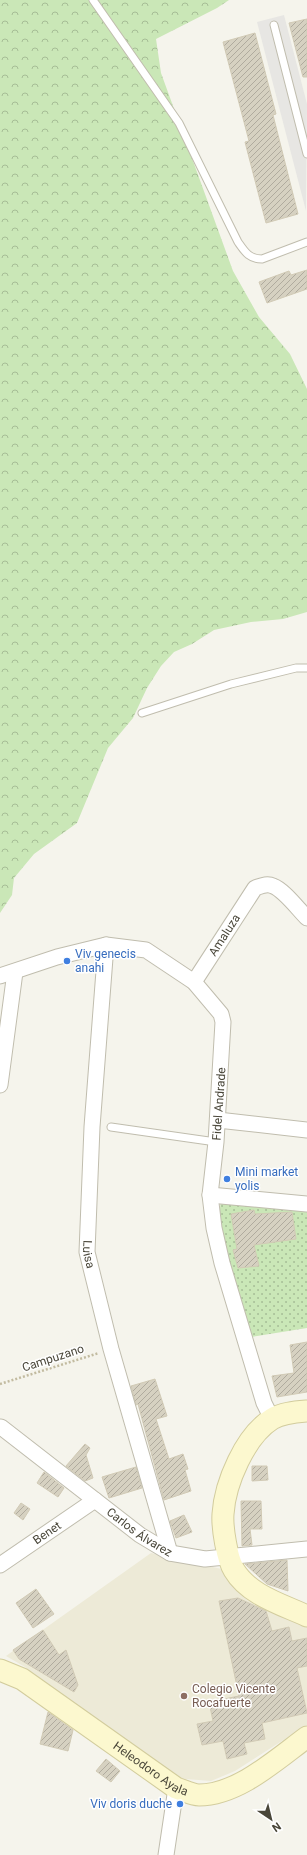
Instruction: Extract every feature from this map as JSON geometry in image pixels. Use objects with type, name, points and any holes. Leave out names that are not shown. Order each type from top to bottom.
[{"type":"street","name":"Amaluza","points":[[194,982],[255,888],[263,885],[272,885],[278,889],[307,918]]},
{"type":"street","name":"Fidel Andrade","points":[[0,976],[57,957],[106,945],[146,950],[194,982],[223,1018],[218,1120],[210,1195],[214,1228],[222,1263],[264,1403],[272,1419]]},
{"type":"street","name":"Luisa","points":[[106,945],[93,1120],[86,1244],[88,1259],[111,1349],[170,1553]]},
{"type":"street","points":[[0,1085],[15,972]]},
{"type":"street","points":[[218,1120],[307,1130]]},
{"type":"street","points":[[210,1195],[307,1204]]},
{"type":"street","points":[[307,1411],[287,1413],[272,1419],[257,1432],[238,1461],[229,1486],[223,1514],[228,1558],[234,1570],[246,1586],[261,1595],[307,1616]]},
{"type":"street","name":"Carlos Álvarez","points":[[1,1427],[140,1535],[170,1553],[205,1559],[228,1558],[307,1549]]},
{"type":"street","name":"Benet","points":[[0,1565],[95,1500]]},
{"type":"street","name":"Heleodoro Ayala","points":[[0,1670],[22,1679],[176,1788],[199,1795],[226,1790],[253,1776],[307,1737]]},
{"type":"street","points":[[166,1855],[176,1788]]},
{"type":"lane","points":[[93,0],[179,123],[238,242],[247,255],[254,259],[262,259],[307,242]]},
{"type":"lane","points":[[274,25],[307,154]]},
{"type":"lane","points":[[142,713],[231,684],[296,668],[307,668]]},
{"type":"lane","points":[[111,1127],[216,1142]]},
{"type":"path","name":"Campuzano","points":[[0,1384],[111,1349]]},
{"type":"shaded area","points":[[284,15],[307,104],[306,211],[257,22]]},
{"type":"shaded area","name":"Colegio Vicente Rocafuerte","points":[[151,1553],[226,1570],[307,1624],[307,1725],[235,1771],[211,1781],[160,1777],[25,1667],[6,1656]]},
{"type":"green space","points":[[0,0],[229,0],[217,8],[156,39],[161,73],[233,271],[259,317],[290,354],[307,389],[307,612],[283,619],[251,622],[214,630],[192,644],[174,652],[161,666],[147,688],[133,718],[108,748],[77,823],[34,854],[14,878],[12,895],[0,913]]},
{"type":"green space","points":[[221,1200],[307,1208],[307,1328],[251,1337],[218,1224]]},
{"type":"building","points":[[307,19],[307,77],[303,77],[289,23]]},
{"type":"building","points":[[255,33],[276,114],[273,115],[298,214],[266,223],[245,142],[249,141],[223,42]]},
{"type":"building","points":[[307,270],[307,289],[267,303],[259,282],[289,271],[291,275]]},
{"type":"building","points":[[254,1210],[255,1214],[292,1212],[296,1239],[254,1245],[259,1266],[238,1268],[233,1250],[237,1249],[231,1214]]},
{"type":"building","points":[[307,1342],[307,1392],[277,1397],[272,1376],[294,1373],[290,1345]]},
{"type":"building","points":[[155,1379],[167,1416],[156,1419],[169,1459],[183,1454],[188,1469],[185,1470],[191,1491],[164,1500],[138,1404],[136,1405],[131,1386]]},
{"type":"building","points":[[85,1444],[90,1448],[86,1455],[93,1478],[85,1481],[66,1466]]},
{"type":"building","points":[[252,1466],[267,1466],[268,1480],[252,1481]]},
{"type":"building","points":[[136,1467],[142,1488],[109,1498],[102,1477]]},
{"type":"building","points":[[44,1472],[64,1488],[58,1497],[37,1483]]},
{"type":"building","points":[[241,1501],[261,1501],[262,1529],[250,1529],[252,1545],[242,1546]]},
{"type":"building","points":[[21,1503],[30,1509],[23,1520],[14,1513]]},
{"type":"building","points":[[184,1515],[192,1532],[176,1538],[170,1521]]},
{"type":"building","points":[[287,1560],[288,1591],[267,1584],[245,1564]]},
{"type":"building","points":[[36,1589],[54,1614],[33,1628],[16,1603]]},
{"type":"building","points":[[238,1598],[266,1611],[272,1631],[289,1627],[292,1641],[307,1638],[307,1666],[297,1668],[307,1713],[262,1723],[265,1739],[244,1743],[247,1754],[227,1759],[223,1741],[202,1745],[197,1724],[213,1721],[209,1702],[239,1696],[219,1601]]},
{"type":"building","points":[[43,1630],[59,1655],[66,1650],[78,1685],[74,1692],[19,1659],[13,1650]]},
{"type":"building","points":[[48,1712],[73,1730],[68,1751],[40,1744]]},
{"type":"building","points":[[106,1759],[120,1771],[111,1782],[96,1771]]},
{"type":"place","name":"Viv genecis anahi","points":[[67,961]]},
{"type":"place","name":"Mini market yolis","points":[[227,1179]]},
{"type":"place","name":"Colegio Vicente Rocafuerte","points":[[184,1696]]},
{"type":"place","name":"Viv doris duche","points":[[180,1804]]}]
